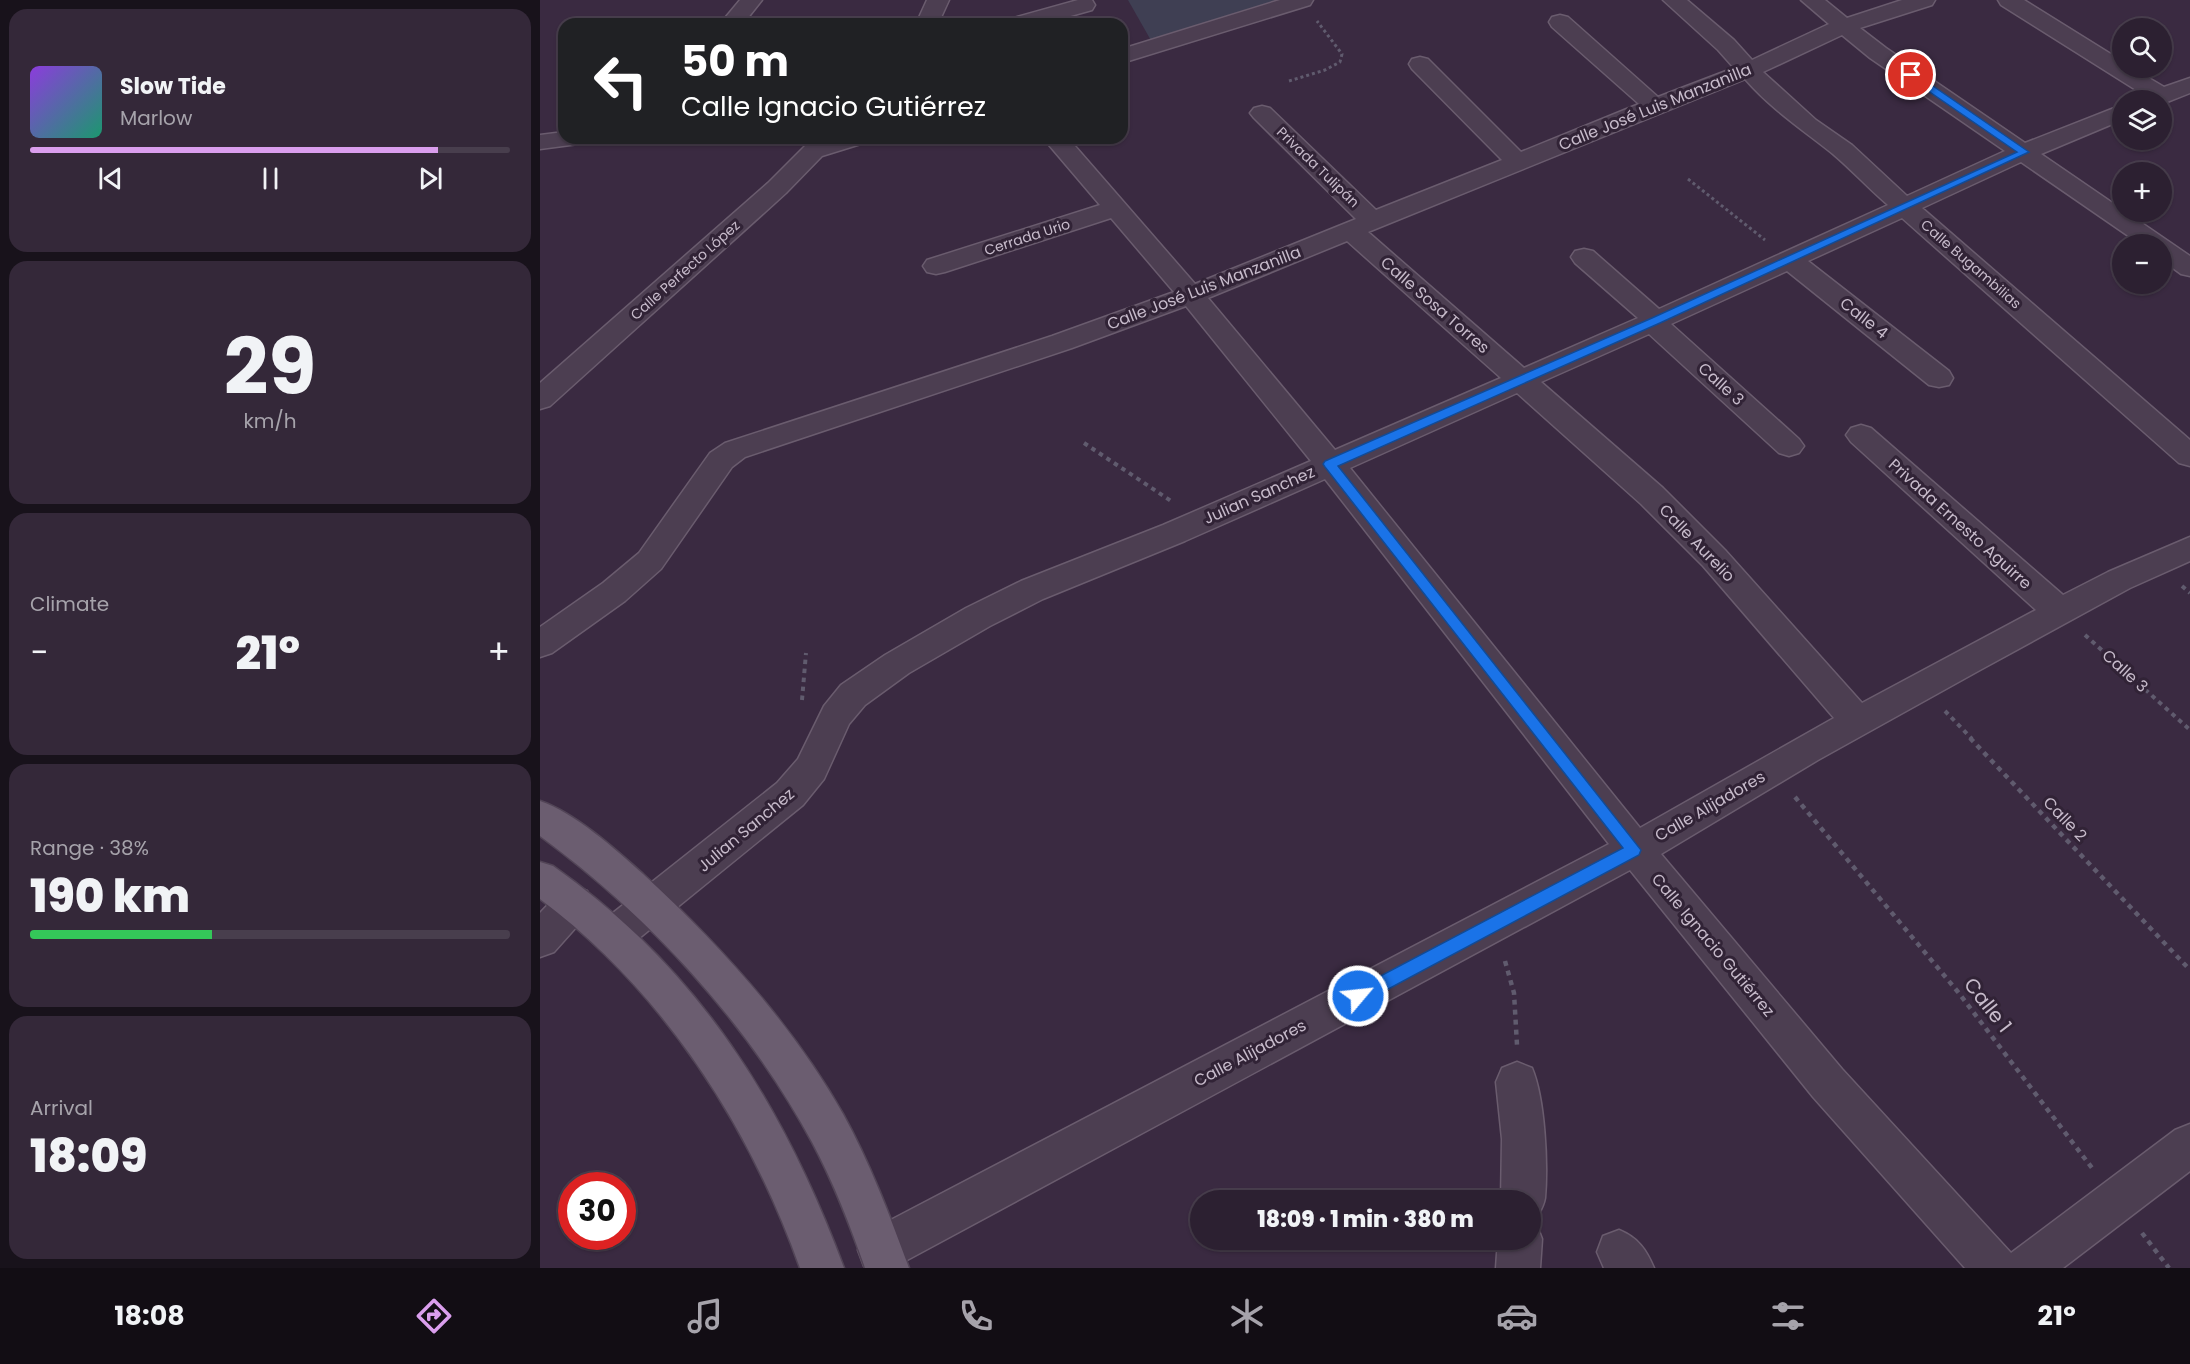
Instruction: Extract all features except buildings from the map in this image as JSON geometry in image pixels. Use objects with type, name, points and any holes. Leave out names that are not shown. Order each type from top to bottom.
[{"type":"main road","points":[[540,816],[597,858],[652,907],[738,1002],[792,1072],[818,1112],[836,1148],[883,1259]]},
{"type":"main road","points":[[540,878],[574,903],[628,949],[721,1064],[786,1178],[822,1268]]},
{"type":"street","points":[[736,18],[751,0]]},
{"type":"street","points":[[930,18],[938,0]]},
{"type":"street","points":[[1128,54],[1302,0]]},
{"type":"street","name":"Calle Bugambilias","points":[[1674,0],[1726,45],[1767,90],[1808,125],[1843,150],[1873,179],[2190,456]]},
{"type":"street","points":[[1812,0],[1878,52],[2142,234]]},
{"type":"street","name":"Calle José Luis Manzanilla","points":[[540,644],[614,592],[650,561],[721,460],[735,450],[1062,342],[1191,296],[1654,106],[1749,70],[1843,26],[1924,0]]},
{"type":"street","points":[[2009,0],[2145,90]]},
{"type":"street","points":[[1039,18],[1083,5]]},
{"type":"street","points":[[1560,22],[1654,106]]},
{"type":"street","points":[[1420,64],[1518,162]]},
{"type":"street","points":[[2172,92],[2190,85]]},
{"type":"street","name":"Privada Tulipán","points":[[1262,113],[1362,226]]},
{"type":"street","name":"Julian Sanchez","points":[[613,936],[790,795],[802,782],[821,752],[836,716],[853,695],[866,684],[930,644],[1032,590],[1201,521],[1654,321],[2024,152],[2112,116]]},
{"type":"street","points":[[540,142],[558,140]]},
{"type":"street","name":"Calle Ignacio Gutiérrez","points":[[1060,144],[1117,208],[1330,464],[1634,850],[1852,1112],[1927,1197],[1995,1268]]},
{"type":"street","name":"Calle Perfecto López","points":[[540,399],[777,188],[819,145]]},
{"type":"street","name":"Cerrada Urio","points":[[936,266],[1117,208]]},
{"type":"street","name":"Calle Sosa Torres","points":[[1362,226],[1520,380]]},
{"type":"street","points":[[2172,255],[2190,268]]},
{"type":"street","name":"Calle 3","points":[[1584,257],[1789,446]]},
{"type":"street","name":"Calle 4","points":[[1789,259],[1939,378]]},
{"type":"street","name":"Calle Aurelio","points":[[1520,380],[1626,471],[1679,522],[1714,558],[1858,721]]},
{"type":"street","name":"Privada Ernesto Aguirre","points":[[1861,435],[2060,612]]},
{"type":"street","name":"Calle Alijadores","points":[[883,1259],[1634,850],[1922,686],[2127,576],[2190,548]]},
{"type":"street","points":[[540,940],[574,903]]},
{"type":"street","points":[[1517,1082],[1523,1139],[1523,1190]]},
{"type":"street","points":[[2027,1268],[2190,1145]]},
{"type":"street","points":[[1518,1268],[1519,1250]]},
{"type":"path","points":[[1289,81],[1325,70],[1340,62],[1342,58],[1339,50],[1302,0]]},
{"type":"path","points":[[1688,179],[1789,259]]},
{"type":"path","points":[[1084,443],[1201,521]]},
{"type":"path","name":"Calle 3","points":[[2060,612],[2190,730]]},
{"type":"path","name":"Calle 2","points":[[1922,686],[2190,970]]},
{"type":"path","name":"Calle 1","points":[[1772,770],[1958,992],[2169,1268]]},
{"type":"path","points":[[1494,925],[1514,993],[1517,1017],[1517,1082]]},
{"type":"shaded area","points":[[1128,0],[1295,0],[1153,44]]},
{"type":"route","points":[[1358,996],[1634,850],[1330,464],[1656,320],[2024,152],[1911,75]]}]
